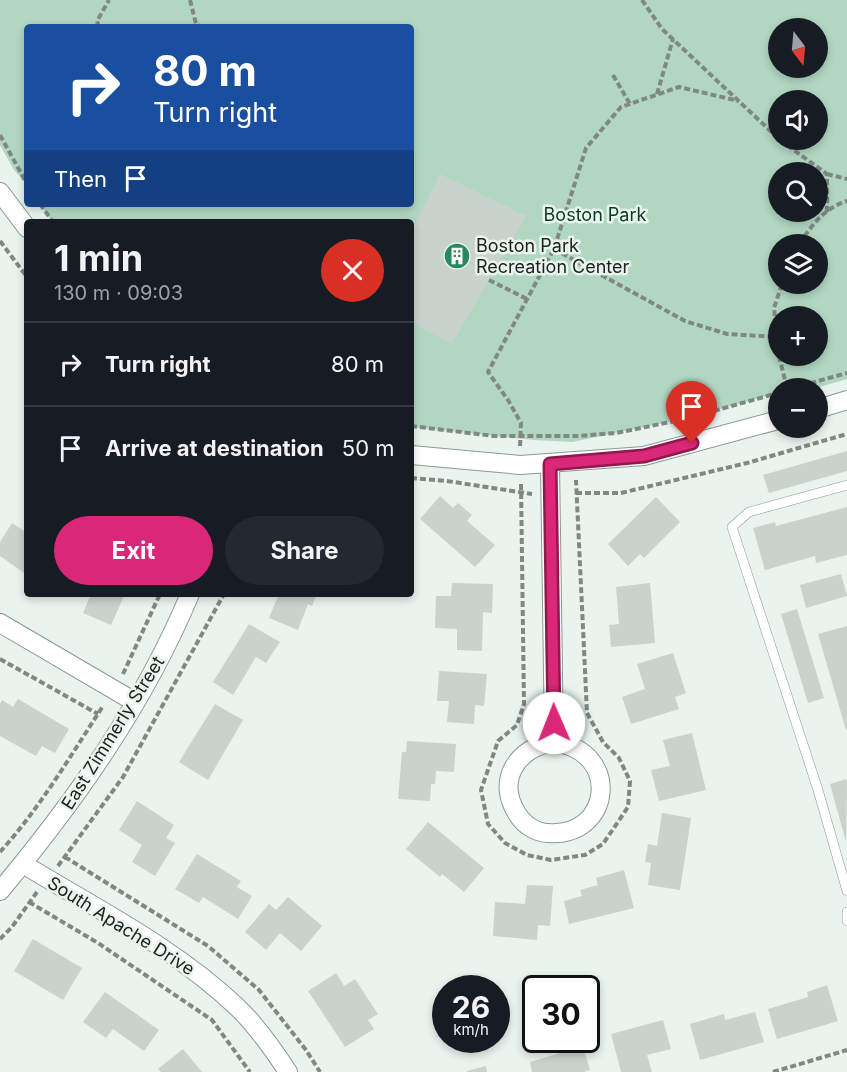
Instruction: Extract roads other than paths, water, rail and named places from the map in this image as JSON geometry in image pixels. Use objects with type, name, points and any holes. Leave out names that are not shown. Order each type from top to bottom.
[{"type":"street","points":[[0,192],[24,224]]},
{"type":"street","points":[[828,406],[847,400]]},
{"type":"street","points":[[414,455],[520,465],[644,456],[768,423]]},
{"type":"street","points":[[550,464],[554,742]]},
{"type":"street","name":"East Zimmerly Street","points":[[0,891],[67,808],[104,754],[174,633],[189,597]]},
{"type":"street","points":[[0,623],[135,702]]},
{"type":"street","points":[[554,742],[568,744],[581,750],[597,769],[601,782],[600,797],[589,819],[575,830],[558,834],[538,831],[519,818],[511,804],[508,790],[509,779],[521,757],[542,744],[554,742]]},
{"type":"street","name":"South Apache Drive","points":[[23,864],[197,973],[237,1008],[267,1042],[288,1072]]},
{"type":"lane","points":[[847,485],[749,512],[732,526],[818,790],[847,891]]},
{"type":"lane","points":[[847,912],[847,921]]},
{"type":"place","name":"Boston Park Recreation Center","points":[[457,256]]},
{"type":"park label","name":"Boston Park","points":[[595,215]]}]
